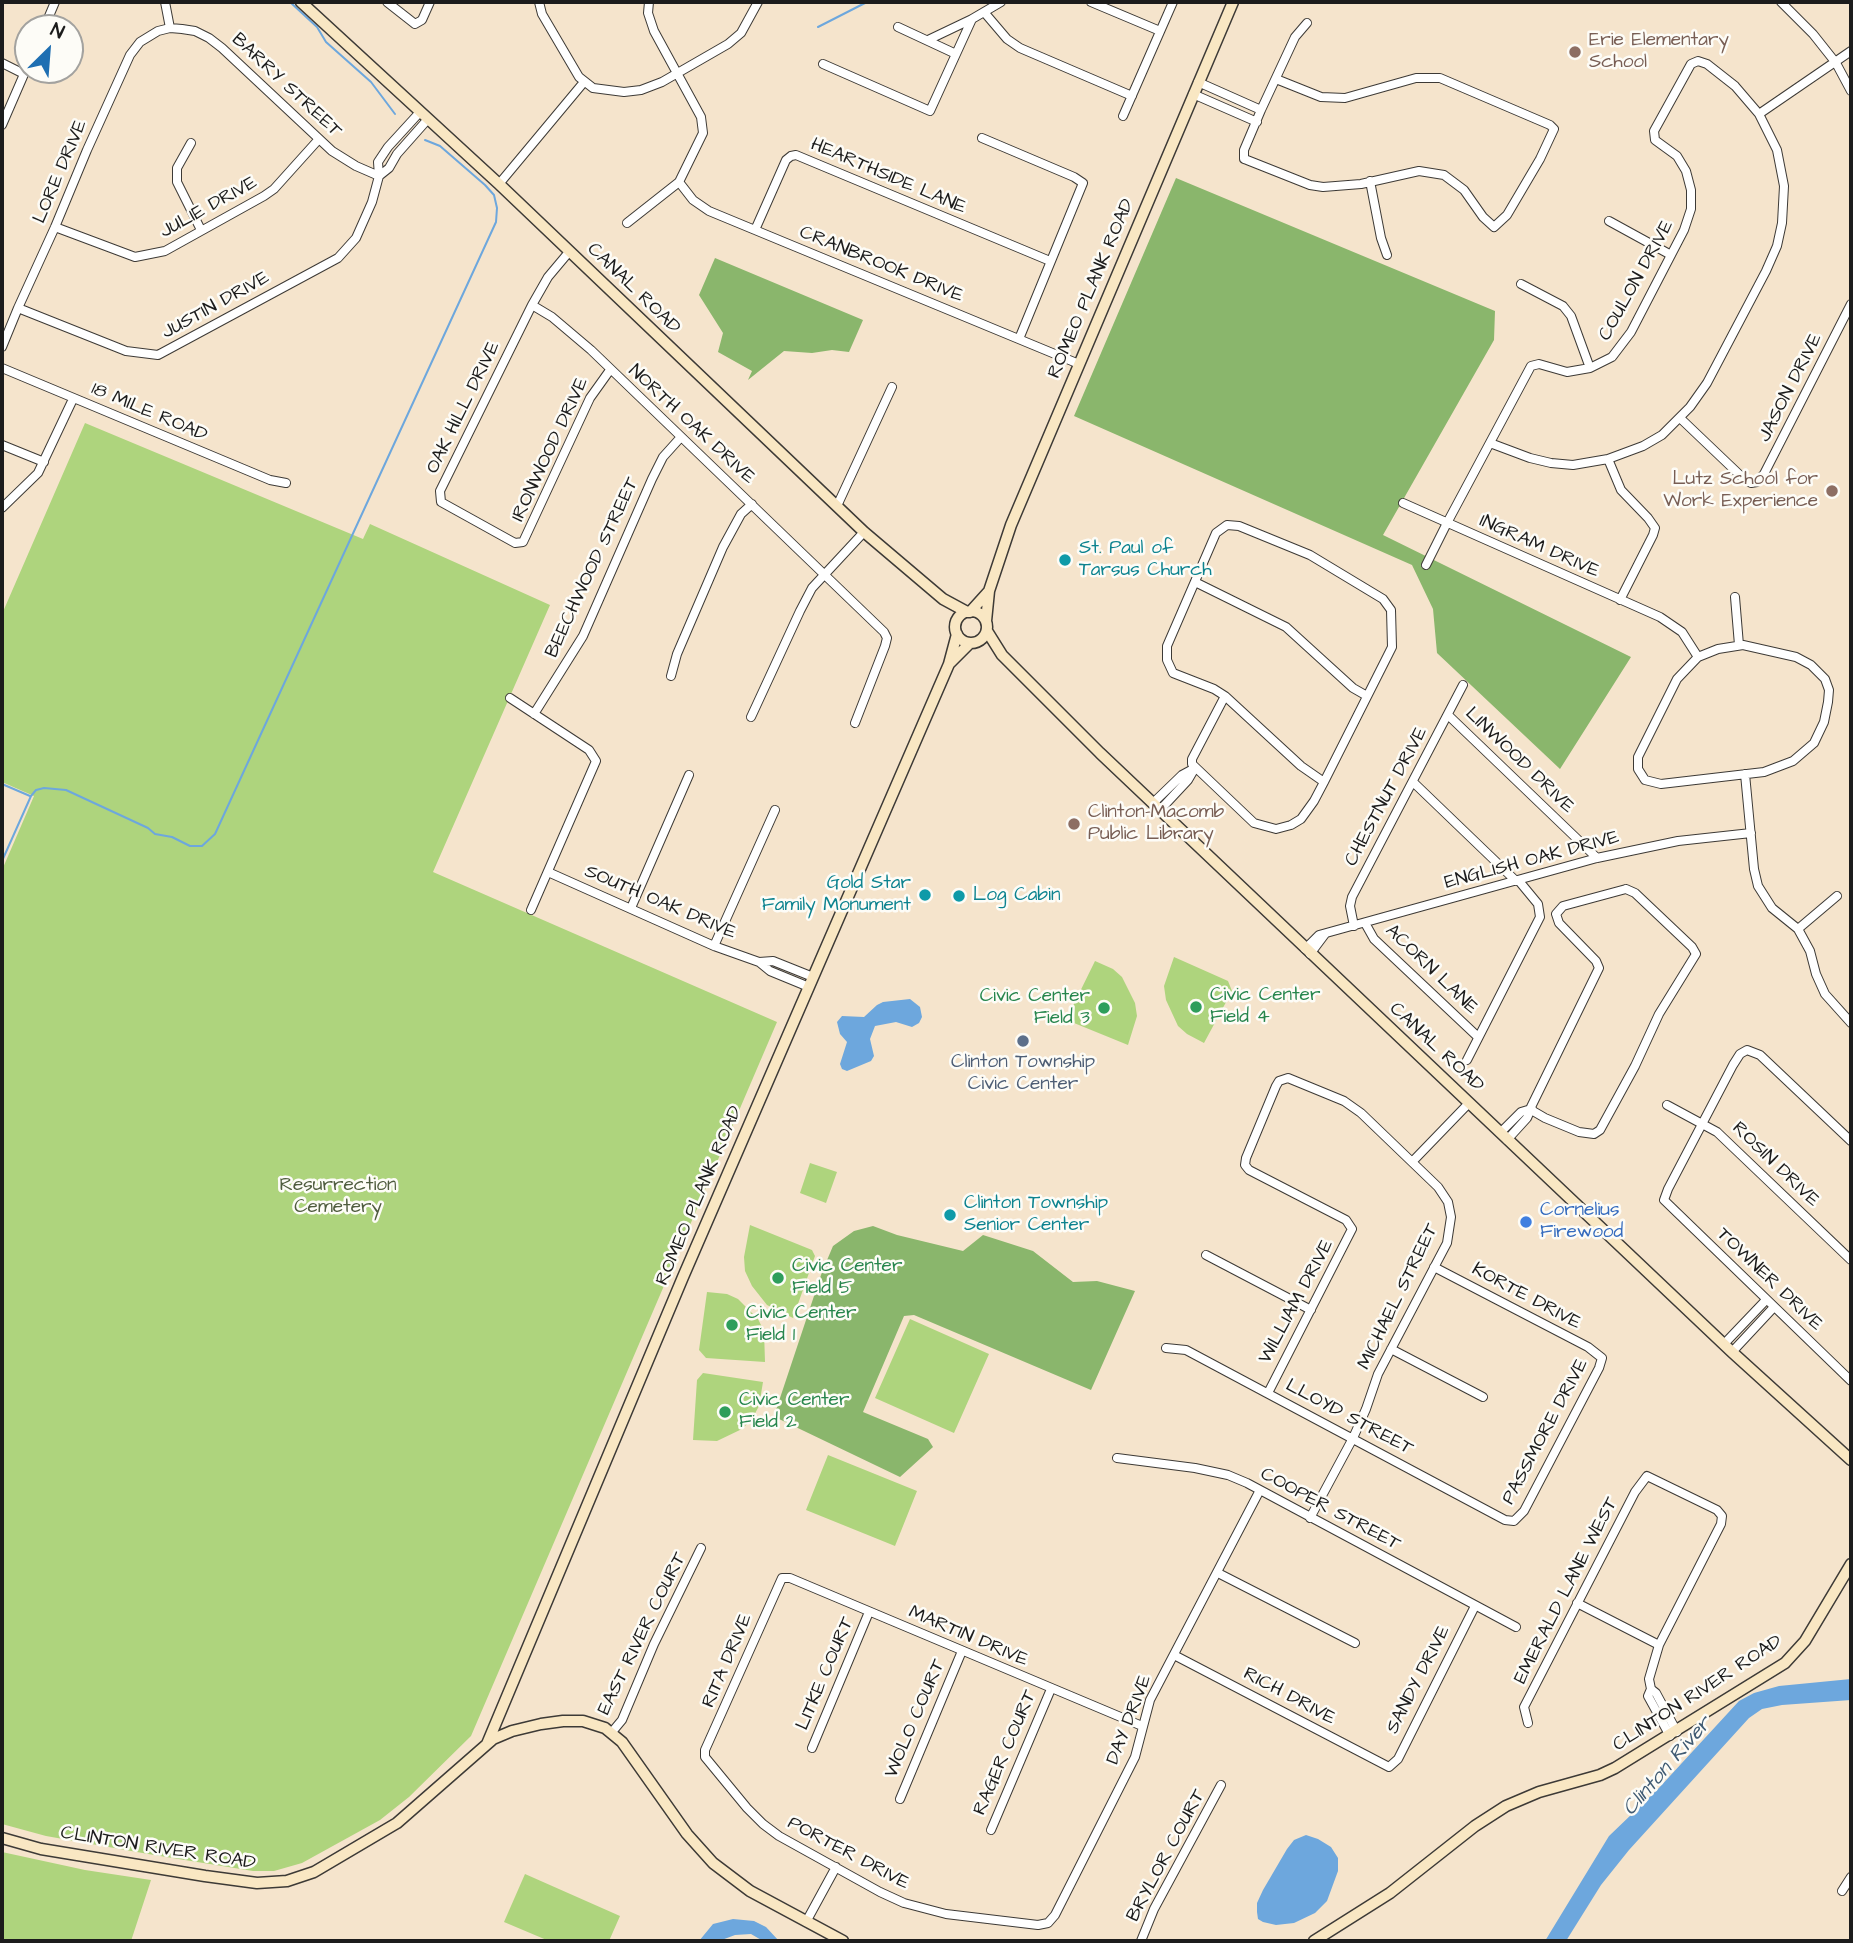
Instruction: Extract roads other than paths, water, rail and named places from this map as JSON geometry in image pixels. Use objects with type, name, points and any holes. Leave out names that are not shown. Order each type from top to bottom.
[{"type":"street","points":[[165,2],[170,27]]},
{"type":"street","points":[[387,2],[412,23],[418,24],[430,2]]},
{"type":"street","points":[[539,2],[542,14],[555,38],[584,82],[599,89],[628,92],[652,87],[728,44],[741,33],[758,2]]},
{"type":"street","points":[[627,223],[679,182],[704,133],[701,117],[654,31],[648,13],[649,2]]},
{"type":"street","points":[[928,40],[1001,2]]},
{"type":"street","points":[[1091,2],[1160,31]]},
{"type":"street","points":[[1123,116],[1173,2]]},
{"type":"street","name":"ROMEO PLANK ROAD","points":[[986,626],[989,591],[1011,525],[1233,2]]},
{"type":"street","points":[[1781,2],[1813,34],[1836,63],[1851,91]]},
{"type":"street","name":"CANAL ROAD","points":[[305,3],[864,532],[943,599],[968,612]]},
{"type":"street","points":[[984,12],[1013,44],[1132,96]]},
{"type":"street","points":[[822,64],[930,111],[972,19]]},
{"type":"street","points":[[1276,79],[1321,97],[1345,98],[1416,78],[1440,78],[1550,125],[1554,129],[1541,159],[1507,215],[1493,227],[1464,190],[1444,175],[1419,171],[1336,187],[1310,185],[1244,159],[1244,150],[1261,110],[1295,37],[1307,23]]},
{"type":"street","name":"BARRY STREET","points":[[170,27],[195,31],[222,48],[341,157],[379,176]]},
{"type":"street","name":"LORE DRIVE","points":[[2,347],[130,55],[148,36],[170,27]]},
{"type":"street","points":[[898,27],[957,54]]},
{"type":"street","points":[[1490,443],[1530,458],[1573,464],[1608,459],[1651,442],[1681,418],[1707,383],[1766,271],[1779,238],[1784,201],[1783,173],[1777,150],[1759,114],[1851,51]]},
{"type":"street","name":"COULON DRIVE","points":[[1590,368],[1612,357],[1623,345],[1689,218],[1691,190],[1686,172],[1670,150],[1653,136],[1688,67],[1694,61],[1702,61],[1715,69],[1744,94],[1759,114]]},
{"type":"street","points":[[499,184],[584,82]]},
{"type":"street","points":[[1198,82],[1261,110]]},
{"type":"street","points":[[2,125],[20,84]]},
{"type":"street","points":[[1194,94],[1256,122]]},
{"type":"street","name":"JUSTIN DRIVE","points":[[18,308],[126,351],[158,355],[338,258],[356,238],[372,202],[379,176],[378,162],[406,127],[424,115]]},
{"type":"street","name":"JUSTIN DRIVE","points":[[379,176],[389,168],[414,134],[424,115]]},
{"type":"street","points":[[406,127],[414,134]]},
{"type":"street","points":[[982,138],[1083,183],[1019,339]]},
{"type":"street","name":"JULIE DRIVE","points":[[55,227],[135,257],[165,251],[249,206],[274,189],[319,139]]},
{"type":"street","points":[[191,143],[177,168],[177,182],[201,230]]},
{"type":"street","name":"HEARTHSIDE LANE","points":[[755,230],[786,160],[796,155],[1050,261]]},
{"type":"street","points":[[1370,181],[1387,255]]},
{"type":"street","name":"CRANBROOK DRIVE","points":[[679,182],[701,206],[1079,364]]},
{"type":"street","points":[[1609,221],[1671,255]]},
{"type":"street","name":"OAK HILL DRIVE","points":[[521,544],[447,506],[439,497],[532,305],[548,277],[569,251]]},
{"type":"street","points":[[1426,565],[1531,366],[1539,364],[1567,372],[1590,368],[1571,316],[1563,306],[1521,284]]},
{"type":"street","name":"JASON DRIVE","points":[[1681,418],[1744,479],[1754,484],[1764,474],[1851,304]]},
{"type":"street","name":"NORTH OAK DRIVE","points":[[532,305],[572,333],[824,573],[887,638],[855,723]]},
{"type":"street","name":"18 MILE ROAD","points":[[2,368],[270,480],[286,483]]},
{"type":"street","name":"IRONWOOD DRIVE","points":[[521,544],[528,536],[593,391],[610,370]]},
{"type":"street","points":[[837,506],[892,387]]},
{"type":"street","points":[[2,508],[44,463],[73,398]]},
{"type":"street","name":"BEECHWOOD STREET","points":[[534,714],[583,636],[663,457],[681,438]]},
{"type":"street","points":[[2,444],[44,463]]},
{"type":"street","points":[[1608,459],[1620,490],[1655,528],[1620,600]]},
{"type":"street","name":"INGRAM DRIVE","points":[[1403,503],[1663,619],[1682,632],[1698,657]]},
{"type":"street","points":[[671,676],[677,654],[723,547],[737,520],[752,504]]},
{"type":"street","points":[[1225,696],[1192,759],[1192,764],[1249,820],[1263,828],[1276,829],[1291,825],[1305,814],[1314,801],[1324,782],[1392,647],[1391,610],[1383,599],[1305,553],[1239,526],[1227,525],[1216,533],[1167,646],[1167,660],[1175,674],[1225,696],[1294,760],[1324,782]]},
{"type":"street","points":[[751,717],[800,611],[824,573],[864,532]]},
{"type":"street","points":[[1195,582],[1286,627],[1353,688],[1367,696]]},
{"type":"street","name":"ROMEO PLANK ROAD","points":[[968,612],[989,591]]},
{"type":"street","points":[[1735,597],[1739,645]]},
{"type":"street","name":"CANAL ROAD","points":[[943,599],[957,622]]},
{"type":"street","points":[[968,612],[979,614],[986,626],[981,640],[973,643],[960,639],[957,634],[957,622],[968,612]]},
{"type":"street","name":"CANAL ROAD","points":[[986,626],[1002,655],[1156,807],[1728,1348],[1851,1460]]},
{"type":"street","name":"ROMEO PLANK ROAD","points":[[487,1744],[683,1277],[949,664],[957,634]]},
{"type":"street","name":"ROMEO PLANK ROAD","points":[[949,664],[973,643]]},
{"type":"street","name":"CANAL ROAD","points":[[973,643],[1002,655]]},
{"type":"street","points":[[1739,645],[1801,659],[1825,679],[1829,690],[1824,722],[1810,748],[1786,765],[1745,774],[1657,785],[1645,780],[1639,773],[1637,761],[1640,751],[1673,686],[1698,657],[1739,645]]},
{"type":"street","name":"CHESTNUT DRIVE","points":[[1354,926],[1350,906],[1352,897],[1463,685]]},
{"type":"street","points":[[510,698],[589,750],[596,761],[531,910]]},
{"type":"street","name":"LINWOOD DRIVE","points":[[1448,715],[1597,858]]},
{"type":"street","points":[[1156,807],[1182,775],[1195,768]]},
{"type":"street","points":[[1745,774],[1758,886],[1772,908],[1798,929],[1810,951],[1825,994],[1851,1023]]},
{"type":"street","points":[[631,908],[689,775]]},
{"type":"street","points":[[1413,782],[1518,881],[1538,904],[1540,917],[1467,1060]]},
{"type":"street","points":[[714,946],[775,810]]},
{"type":"street","name":"ENGLISH OAK DRIVE","points":[[1308,951],[1319,935],[1597,858],[1678,841],[1751,833]]},
{"type":"street","name":"SOUTH OAK DRIVE","points":[[548,872],[714,946],[760,962],[771,971],[811,982]]},
{"type":"street","points":[[1504,1137],[1521,1112],[1531,1109],[1579,1132],[1594,1134],[1600,1130],[1635,1066],[1659,1014],[1693,963],[1695,951],[1631,890],[1621,890],[1563,906],[1556,914],[1559,923],[1596,961],[1599,968],[1532,1101],[1531,1109]]},
{"type":"street","points":[[1798,929],[1837,896]]},
{"type":"street","name":"ACORN LANE","points":[[1365,923],[1374,939],[1478,1037]]},
{"type":"street","points":[[1702,1124],[1735,1061],[1747,1050],[1760,1055],[1851,1141]]},
{"type":"street","name":"MICHAEL STREET","points":[[1310,1518],[1353,1438],[1378,1374],[1450,1232],[1450,1209],[1438,1187],[1353,1106],[1293,1079],[1284,1078],[1276,1086],[1246,1157],[1245,1166],[1351,1225]]},
{"type":"street","points":[[1412,1162],[1469,1103]]},
{"type":"street","name":"ROSIN DRIVE","points":[[1667,1105],[1717,1132],[1851,1260]]},
{"type":"street","name":"TOWNER DRIVE","points":[[1702,1124],[1668,1189],[1665,1202],[1851,1381]]},
{"type":"street","name":"WILLIAM DRIVE","points":[[1268,1393],[1352,1232],[1351,1225]]},
{"type":"street","points":[[1206,1255],[1311,1310]]},
{"type":"street","name":"KORTE DRIVE","points":[[1434,1267],[1588,1347],[1602,1357]]},
{"type":"street","points":[[1728,1348],[1766,1300]]},
{"type":"street","points":[[1728,1348],[1774,1307]]},
{"type":"street","name":"LLOYD STREET","points":[[1166,1348],[1186,1350],[1505,1520],[1516,1521]]},
{"type":"street","points":[[1391,1349],[1483,1397]]},
{"type":"street","name":"PASSMORE DRIVE","points":[[1516,1521],[1599,1368],[1602,1357]]},
{"type":"street","name":"COOPER STREET","points":[[1117,1458],[1228,1475],[1516,1627]]},
{"type":"street","name":"EMERALD LANE WEST","points":[[1528,1723],[1524,1707],[1639,1486],[1647,1476],[1717,1510],[1722,1517],[1721,1524],[1659,1645]]},
{"type":"street","name":"DAY DRIVE","points":[[1048,1923],[1055,1915],[1135,1757],[1150,1700],[1260,1490]]},
{"type":"street","name":"EAST RIVER COURT","points":[[612,1732],[622,1720],[653,1644],[701,1548]]},
{"type":"street","name":"CLINTON RIVER ROAD","points":[[1314,1941],[1390,1893],[1475,1825],[1506,1806],[1539,1792],[1600,1774],[1674,1734],[1789,1660],[1805,1641],[1851,1564]]},
{"type":"street","points":[[1217,1573],[1356,1643]]},
{"type":"street","name":"MARTIN DRIVE","points":[[782,1578],[790,1578],[1142,1726]]},
{"type":"street","name":"RITA DRIVE","points":[[705,1757],[705,1750],[782,1578]]},
{"type":"street","points":[[1577,1603],[1659,1645],[1649,1679],[1651,1689],[1656,1693],[1674,1734]]},
{"type":"street","name":"SANDY DRIVE","points":[[1389,1767],[1398,1759],[1475,1606]]},
{"type":"street","name":"LITKE COURT","points":[[812,1748],[869,1612]]},
{"type":"street","name":"WOLO COURT","points":[[900,1799],[962,1651]]},
{"type":"street","name":"RICH DRIVE","points":[[1174,1655],[1389,1767]]},
{"type":"street","name":"RAGER COURT","points":[[991,1830],[1051,1689]]},
{"type":"street","name":"CLINTON RIVER ROAD","points":[[2,1838],[41,1849],[205,1877],[257,1883],[287,1881],[314,1872],[384,1832],[421,1805],[487,1744],[512,1731],[564,1721],[595,1723],[612,1732]]},
{"type":"street","points":[[612,1732],[632,1754],[695,1844],[713,1863],[750,1891],[843,1941]]},
{"type":"street","name":"PORTER DRIVE","points":[[705,1757],[763,1824],[887,1895],[929,1911],[1038,1925],[1048,1923]]},
{"type":"street","name":"BRYLOR COURT","points":[[1141,1941],[1154,1909],[1222,1785]]},
{"type":"street","points":[[806,1922],[836,1867]]},
{"type":"street","points":[[1842,1891],[1851,1877]]},
{"type":"water","points":[[910,999],[920,1007],[922,1017],[919,1023],[912,1027],[896,1022],[875,1026],[870,1039],[874,1056],[871,1061],[847,1071],[842,1069],[840,1064],[847,1042],[840,1034],[837,1022],[842,1016],[864,1017],[883,1002]]},
{"type":"water","points":[[1851,1679],[1851,1700],[1782,1705],[1762,1709],[1749,1718],[1629,1850],[1601,1885],[1566,1941],[1545,1941],[1609,1836],[1658,1789],[1739,1701],[1754,1693],[1779,1686]]},
{"type":"water","points":[[1306,1835],[1331,1847],[1338,1858],[1338,1871],[1327,1901],[1315,1913],[1294,1923],[1276,1925],[1263,1922],[1258,1919],[1257,1903],[1263,1890],[1294,1840]]},
{"type":"water","points":[[733,1919],[754,1921],[766,1927],[779,1941],[763,1941],[751,1934],[735,1935],[719,1941],[699,1941],[713,1924]]},
{"type":"waterway","points":[[290,2],[317,27],[326,42],[371,82],[395,114]]},
{"type":"waterway","points":[[818,27],[867,2]]},
{"type":"waterway","points":[[2,861],[31,796],[36,790],[44,788],[66,790],[148,828],[155,834],[172,837],[190,846],[202,846],[215,834],[496,222],[494,195],[440,146],[425,140]]},
{"type":"waterway","points":[[2,784],[30,796]]},
{"type":"place","name":"Erie Elementary School","points":[[1575,52]]},
{"type":"place","name":"Lutz School for Work Experience","points":[[1832,491]]},
{"type":"place","name":"St. Paul of Tarsus Church","points":[[1065,560]]},
{"type":"place","name":"Clinton-Macomb Public Library","points":[[1074,824]]},
{"type":"place","name":"Gold Star Family Monument","points":[[925,895]]},
{"type":"place","name":"Log Cabin","points":[[959,896]]},
{"type":"place","name":"Civic Center Field 4","points":[[1196,1007]]},
{"type":"place","name":"Civic Center Field 3","points":[[1104,1008]]},
{"type":"place","name":"Clinton Township Civic Center","points":[[1023,1041]]},
{"type":"place","name":"Clinton Township Senior Center","points":[[950,1215]]},
{"type":"place","name":"Cornelius Firewood","points":[[1526,1222]]},
{"type":"place","name":"Civic Center Field 5","points":[[778,1278]]},
{"type":"place","name":"Civic Center Field 1","points":[[732,1325]]},
{"type":"place","name":"Civic Center Field 2","points":[[725,1412]]},
{"type":"park label","name":"Resurrection Cemetery","points":[[338,1197]]},
{"type":"water label","name":"Clinton River","points":[[1668,1767]]}]
